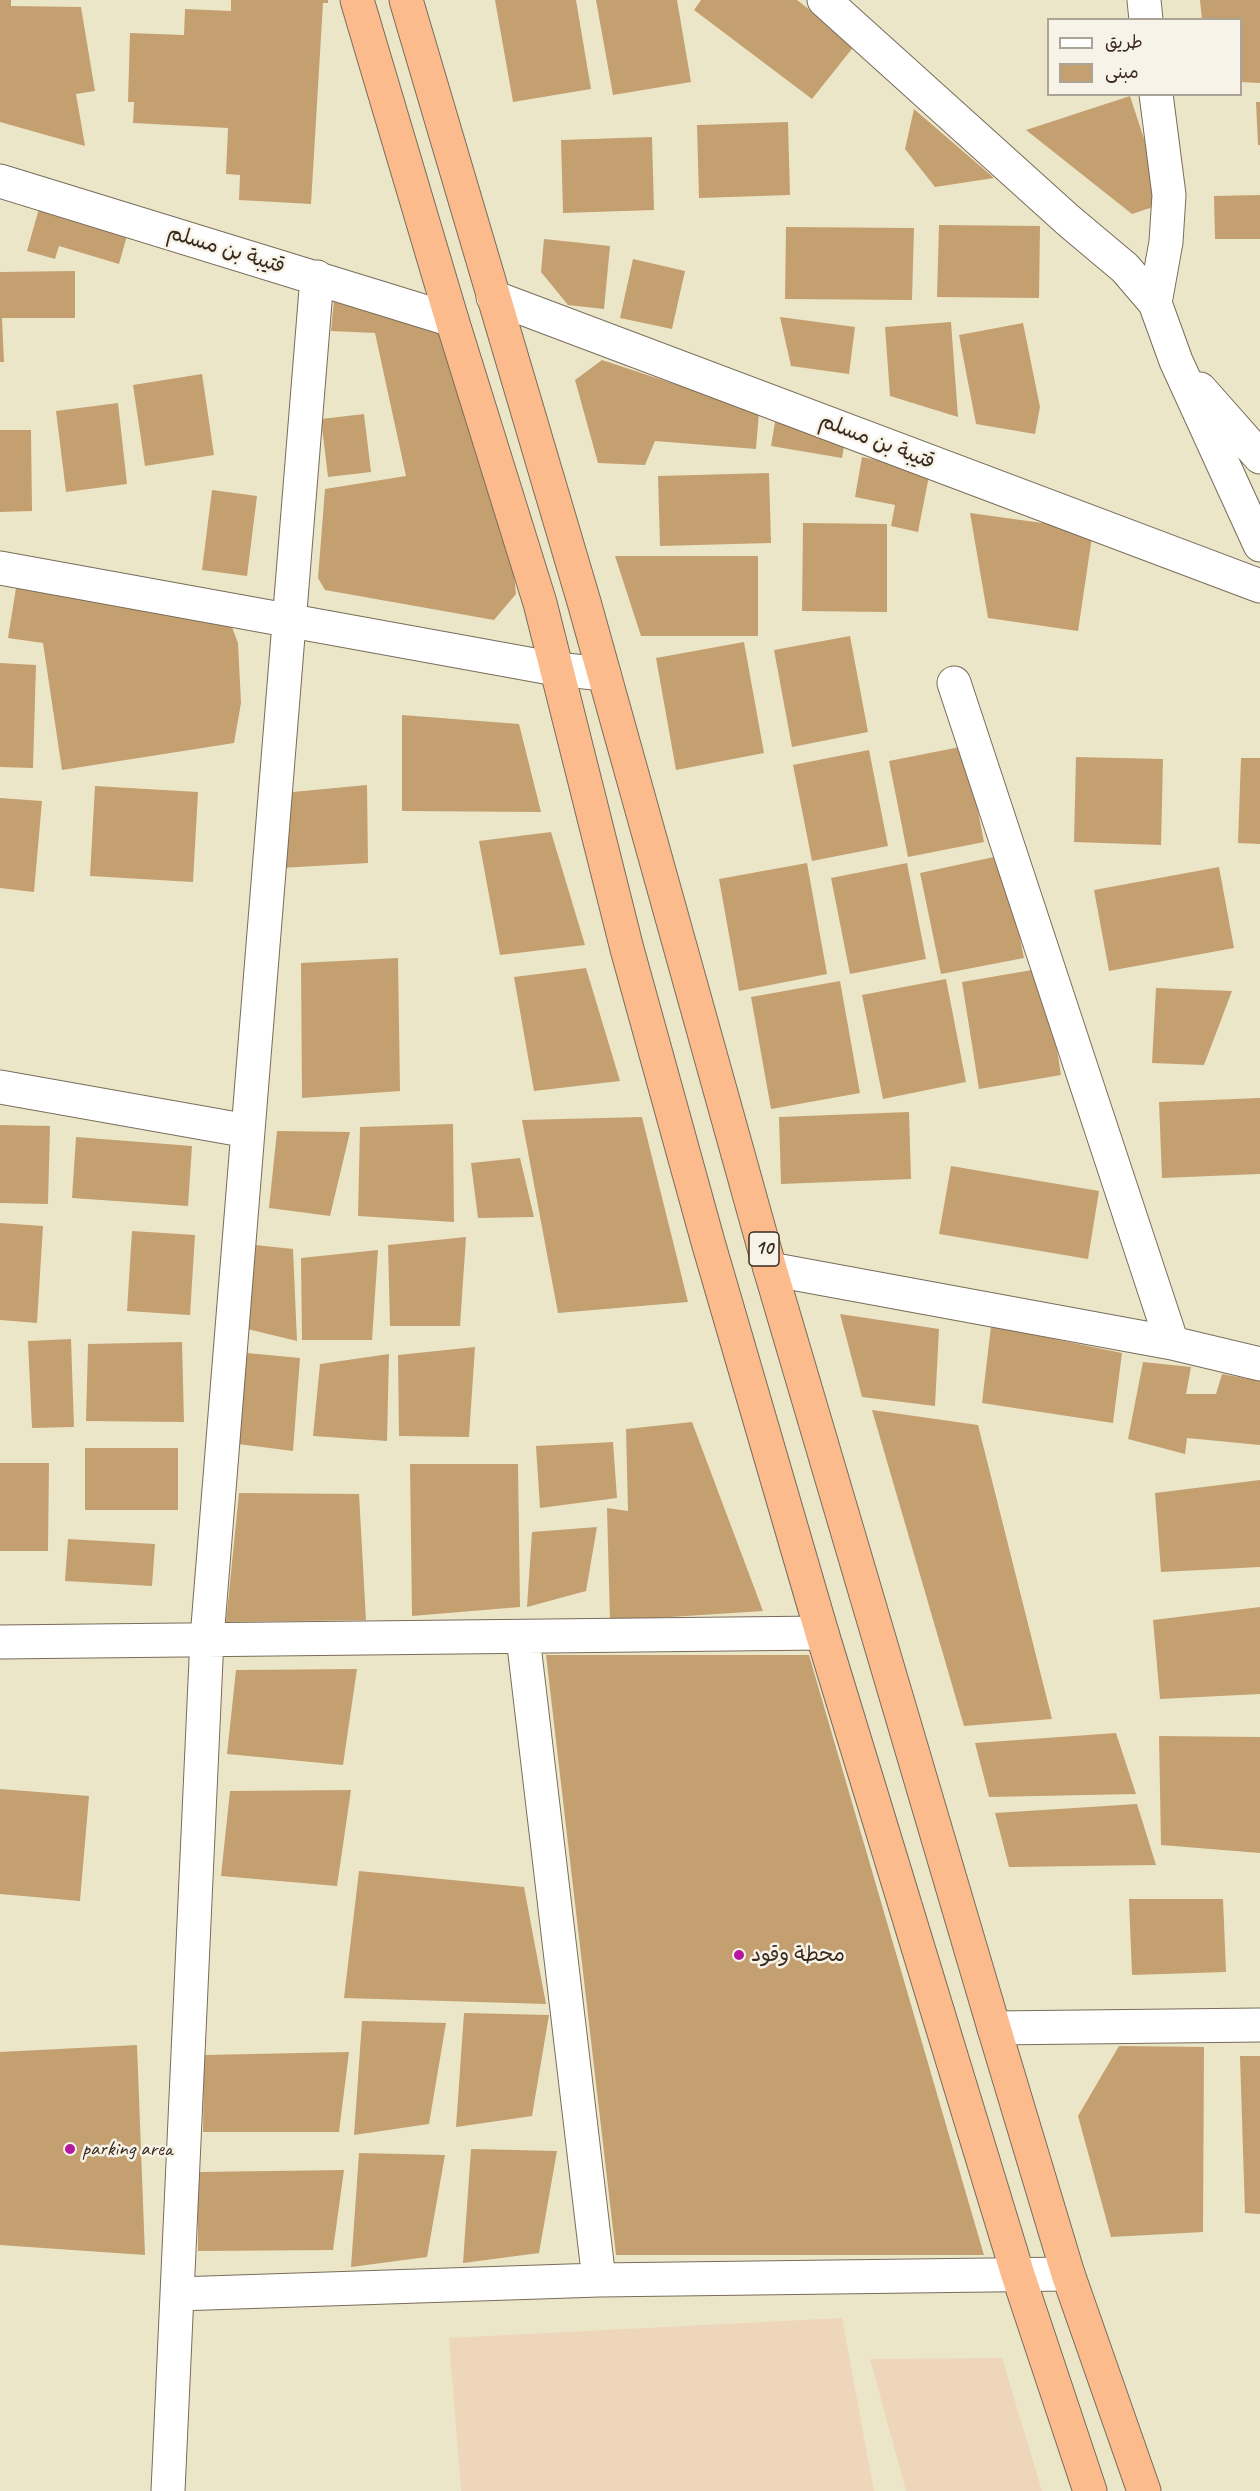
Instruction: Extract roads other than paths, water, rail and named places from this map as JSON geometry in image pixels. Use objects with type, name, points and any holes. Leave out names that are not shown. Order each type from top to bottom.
[{"type":"highway","points":[[357,0],[452,320],[540,603],[627,949],[708,1242],[822,1633],[1018,2275],[1090,2491]]},
{"type":"highway","name":"10","points":[[406,0],[604,674],[770,1269],[994,2028],[1068,2274],[1144,2491]]},
{"type":"street","points":[[824,0],[1069,221],[1125,268],[1155,303],[1176,361],[1260,545]]},
{"type":"street","points":[[1144,0],[1146,18]]},
{"type":"street","points":[[1155,303],[1166,242],[1169,195],[1156,96]]},
{"type":"street","name":"قتيبة بن مسلم","points":[[0,181],[452,320]]},
{"type":"street","points":[[168,2491],[207,1638],[316,277]]},
{"type":"street","name":"قتيبة بن مسلم","points":[[493,297],[1260,586]]},
{"type":"street","points":[[1176,361],[1260,457]]},
{"type":"street","points":[[0,568],[288,622],[556,669],[604,674]]},
{"type":"street","points":[[954,683],[1172,1344]]},
{"type":"street","points":[[0,1087],[248,1131]]},
{"type":"street","points":[[770,1269],[1172,1344],[1260,1364]]},
{"type":"street","points":[[0,1642],[822,1633]]},
{"type":"street","points":[[523,1637],[599,2280]]},
{"type":"street","points":[[994,2028],[1260,2025]]},
{"type":"street","points":[[177,2294],[599,2280],[1068,2274]]},
{"type":"place","name":"محطة وقود","points":[[739,1955]]},
{"type":"place","name":"parking area","points":[[70,2149]]}]
